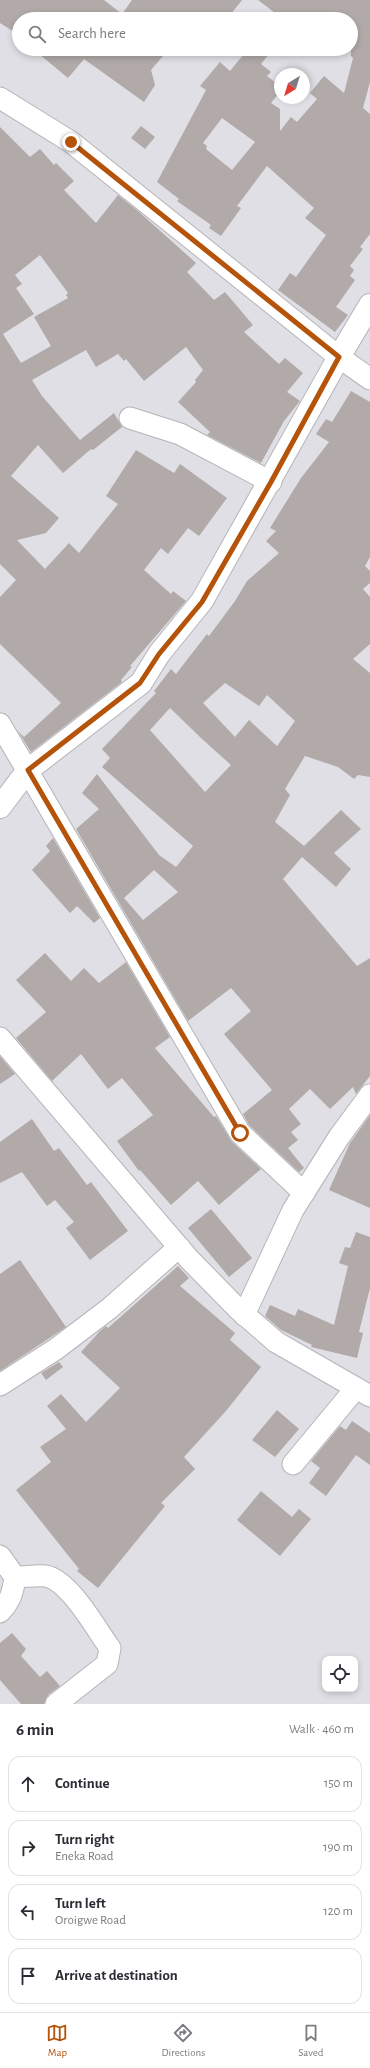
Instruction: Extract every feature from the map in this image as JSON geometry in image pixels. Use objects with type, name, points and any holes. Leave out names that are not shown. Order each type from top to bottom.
[{"type":"main road","points":[[0,807],[28,770],[140,683],[159,654],[202,602],[271,482],[339,357],[370,305]]},
{"type":"street","points":[[0,98],[71,142],[339,357],[370,379]]},
{"type":"street","points":[[130,418],[180,434],[271,482]]},
{"type":"street","points":[[0,724],[240,1133],[304,1193]]},
{"type":"street","points":[[0,745],[28,770]]},
{"type":"street","points":[[0,749],[28,770]]},
{"type":"street","points":[[0,1038],[179,1248],[244,1315],[276,1342],[363,1392],[293,1464]]},
{"type":"street","points":[[244,1315],[293,1210],[339,1137],[370,1095]]},
{"type":"street","points":[[0,1385],[56,1349],[110,1308],[179,1248]]},
{"type":"street","points":[[0,1556],[15,1577],[14,1592],[10,1602],[0,1612]]},
{"type":"street","points":[[15,1577],[46,1576],[57,1581],[72,1595],[110,1648],[107,1664],[56,1704]]},
{"type":"building","points":[[0,0],[104,0],[119,12],[12,12],[12,31],[0,23]]},
{"type":"building","points":[[132,0],[242,0],[233,12],[123,12]]},
{"type":"building","points":[[258,0],[370,0],[370,82],[363,108],[370,114],[370,234],[360,247],[363,249],[350,266],[354,270],[350,276],[355,280],[336,307],[348,315],[335,332],[278,290],[290,273],[296,277],[326,235],[305,218],[314,208],[267,166],[237,206],[241,208],[221,236],[209,228],[211,225],[177,201],[179,199],[157,182],[206,90],[200,86],[220,62],[230,71],[242,56],[267,56],[261,64],[271,72],[267,76],[274,81],[274,99],[271,103],[280,109],[280,131],[291,117],[297,122],[317,99],[310,93],[324,76],[344,93],[353,58],[351,56],[358,56],[358,12],[274,12]],"holes":[[[222,118],[255,142],[232,170],[206,149],[207,146],[203,143]]]},
{"type":"building","points":[[41,56],[163,56],[151,70],[155,85],[144,102],[84,59],[68,78]]},
{"type":"building","points":[[141,126],[155,137],[145,149],[131,138]]},
{"type":"building","points":[[0,127],[30,157],[40,149],[54,165],[56,163],[74,181],[64,190],[96,223],[118,195],[138,211],[196,263],[187,272],[214,300],[225,292],[253,325],[244,332],[279,364],[285,358],[303,373],[287,392],[300,401],[284,421],[261,463],[207,435],[210,432],[178,402],[196,382],[195,380],[203,370],[186,347],[144,381],[126,359],[124,361],[118,354],[96,367],[86,350],[32,380],[42,396],[80,440],[114,413],[122,427],[93,450],[91,449],[63,473],[38,445],[11,476],[59,518],[46,533],[17,540],[45,569],[69,543],[79,553],[118,504],[106,496],[136,450],[174,473],[180,464],[227,498],[199,536],[188,528],[168,554],[161,548],[144,570],[171,594],[173,591],[186,601],[130,666],[132,667],[121,680],[122,682],[31,752],[18,731],[24,737],[61,703],[0,644],[0,597],[16,580],[0,564]],"holes":[[[40,255],[68,293],[66,295],[68,298],[34,317],[51,346],[21,363],[3,334],[34,314],[16,288],[22,284],[15,275]]]},
{"type":"building","points":[[351,391],[370,402],[370,557],[365,566],[370,571],[370,583],[363,589],[370,597],[370,644],[353,659],[370,673],[370,777],[358,775],[354,779],[338,767],[305,756],[285,789],[290,795],[275,822],[304,846],[341,810],[361,829],[334,853],[351,869],[336,887],[302,857],[283,879],[357,966],[370,958],[370,1076],[356,1094],[353,1087],[330,1109],[310,1089],[289,1109],[301,1124],[291,1132],[298,1140],[288,1148],[304,1168],[299,1172],[249,1125],[243,1114],[272,1090],[224,1034],[251,1011],[231,988],[188,1021],[76,829],[99,809],[82,793],[97,774],[159,855],[176,867],[193,846],[102,767],[110,758],[102,749],[156,693],[154,691],[171,669],[176,674],[207,634],[209,636],[235,601],[247,581],[279,553],[266,541],[276,531],[270,528],[301,478],[329,442],[316,434],[326,419],[332,422]],"holes":[[[225,683],[259,706],[267,695],[295,721],[277,746],[249,720],[235,737],[203,703]],[[170,708],[231,765],[205,792],[150,730]],[[154,870],[178,892],[143,920],[124,898]]]},
{"type":"building","points":[[53,838],[100,918],[94,923],[77,906],[70,913],[32,870],[50,851],[46,846]]},
{"type":"building","points":[[45,953],[71,981],[84,968],[99,983],[126,962],[170,1037],[155,1048],[214,1117],[216,1116],[232,1142],[261,1169],[219,1205],[198,1181],[171,1205],[140,1170],[139,1171],[117,1141],[153,1115],[122,1078],[108,1089],[81,1054],[52,1081],[16,1038],[46,1012],[16,980]]},
{"type":"building","points":[[0,1056],[15,1074],[0,1084]]},
{"type":"building","points":[[370,1115],[370,1208],[329,1190],[350,1143]]},
{"type":"building","points":[[32,1119],[54,1151],[59,1148],[87,1185],[91,1182],[128,1231],[90,1260],[66,1228],[74,1222],[55,1200],[47,1206],[22,1172],[0,1183],[0,1142]]},
{"type":"building","points":[[211,1209],[252,1258],[229,1277],[188,1228]]},
{"type":"building","points":[[356,1232],[370,1237],[370,1288],[359,1332],[363,1333],[357,1358],[311,1347],[312,1345],[281,1330],[265,1316],[270,1305],[295,1316],[298,1309],[334,1325],[348,1266],[339,1263],[345,1247],[350,1248]]},
{"type":"building","points":[[20,1260],[66,1327],[0,1371],[0,1274]]},
{"type":"building","points":[[178,1266],[189,1278],[180,1286],[235,1333],[230,1340],[261,1367],[226,1411],[184,1457],[195,1469],[161,1503],[165,1506],[98,1588],[77,1571],[79,1569],[16,1490],[51,1462],[40,1447],[66,1429],[47,1406],[61,1394],[86,1422],[120,1388],[81,1352],[100,1331],[106,1326],[108,1328]]},
{"type":"building","points":[[59,1362],[63,1367],[46,1380],[41,1373]]},
{"type":"building","points":[[277,1410],[299,1429],[275,1457],[252,1440]]},
{"type":"building","points":[[352,1421],[370,1433],[370,1465],[356,1455],[326,1496],[309,1483],[320,1468],[311,1461],[340,1426],[346,1430]]},
{"type":"building","points":[[261,1491],[292,1517],[299,1509],[311,1519],[280,1556],[237,1520]]},
{"type":"building","points":[[12,1633],[26,1649],[21,1656],[40,1677],[47,1671],[60,1686],[48,1695],[44,1704],[21,1704],[0,1680],[0,1643]]},
{"type":"route","points":[[71,142],[339,357],[271,482],[236,540],[202,602],[159,654],[140,683],[28,770],[240,1133]]}]
